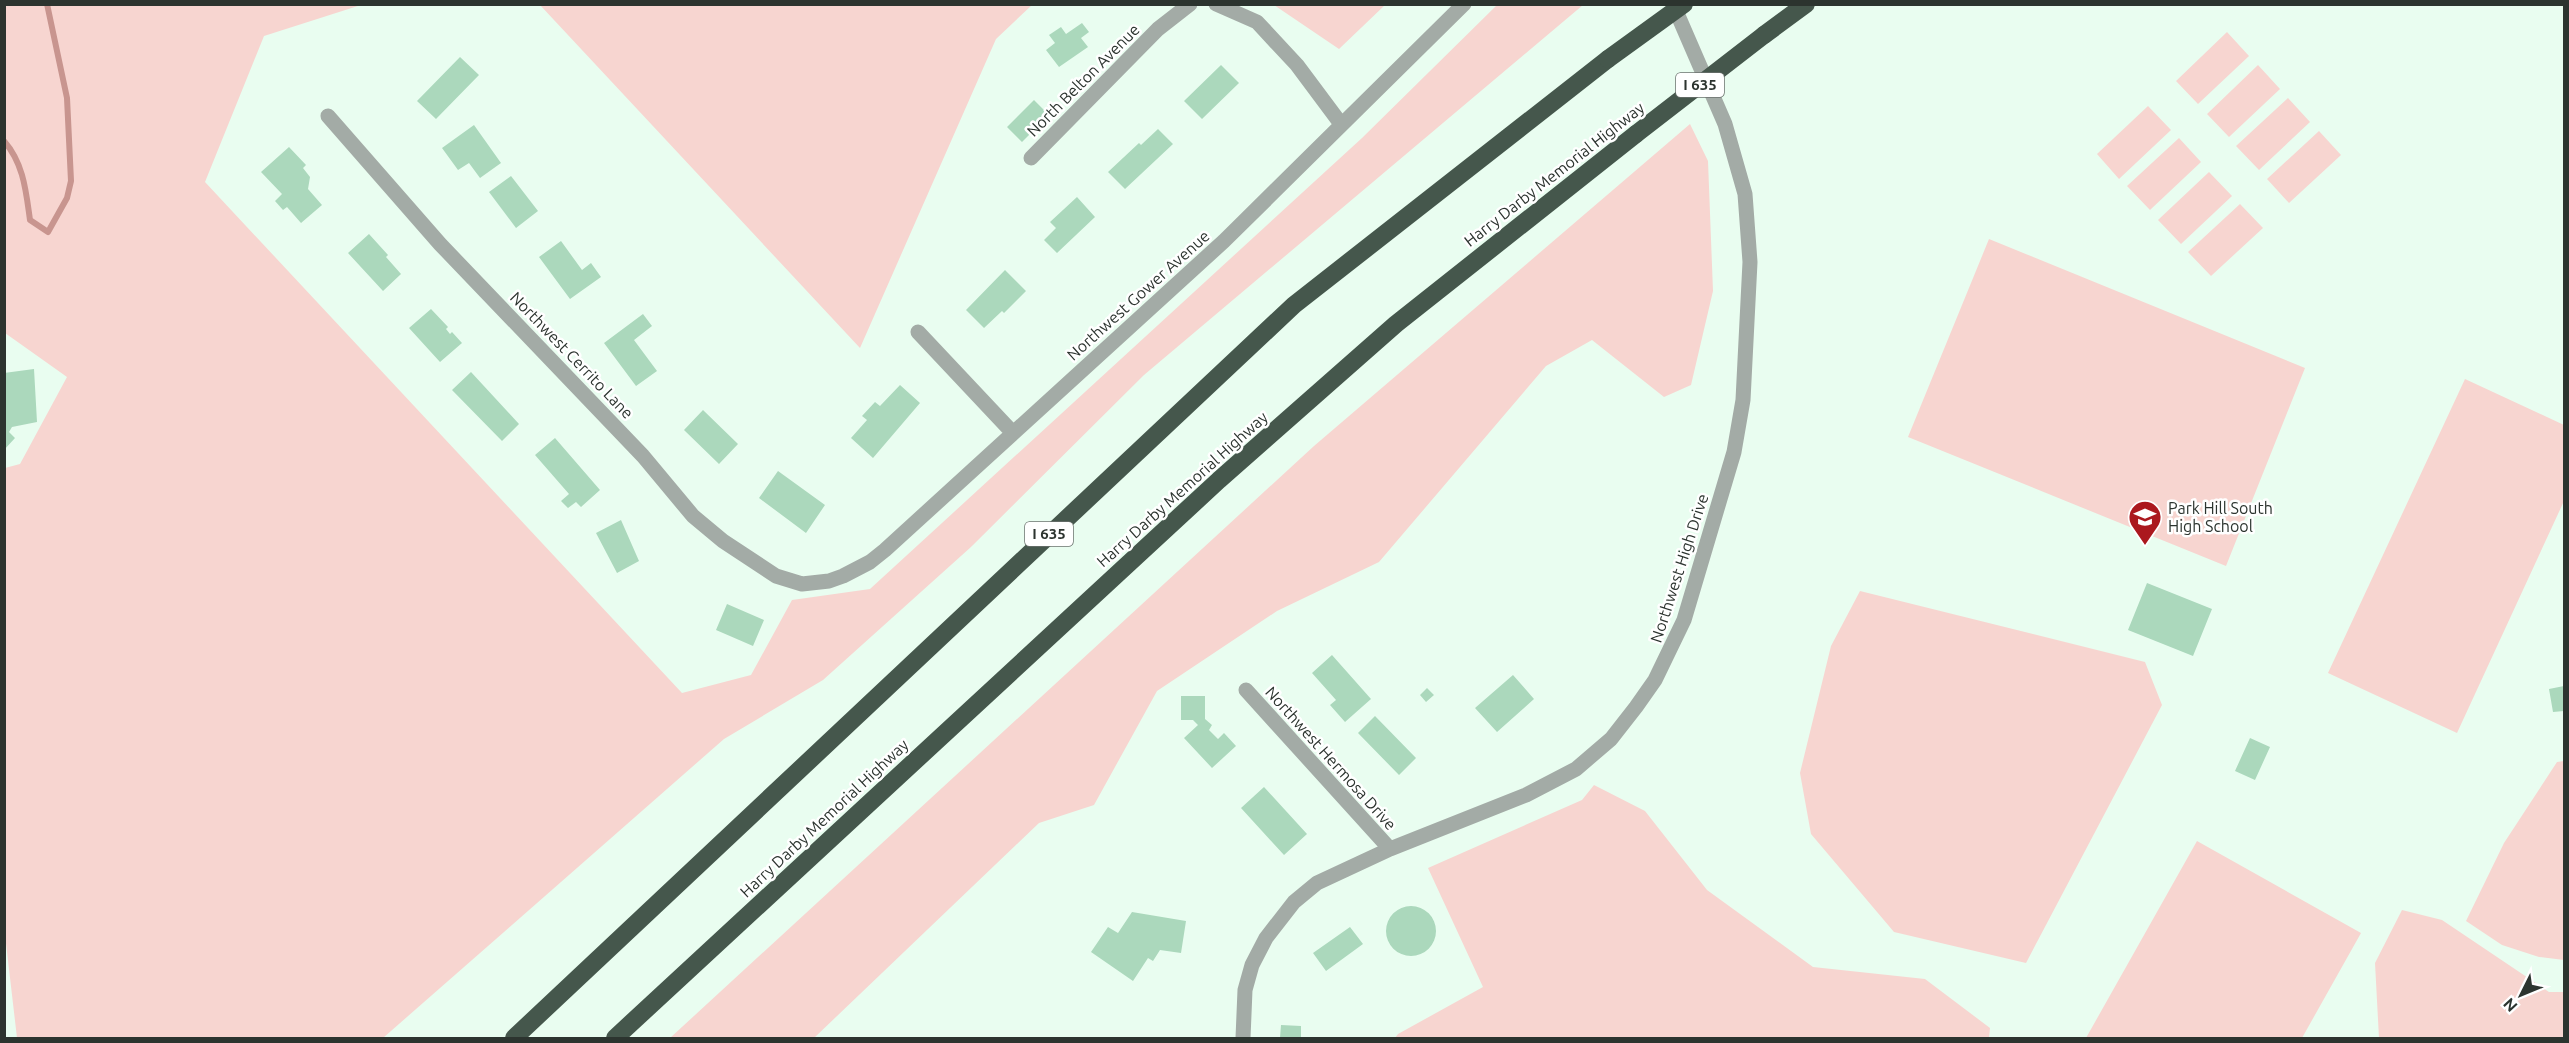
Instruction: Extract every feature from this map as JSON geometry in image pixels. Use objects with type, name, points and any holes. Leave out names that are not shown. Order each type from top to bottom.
[{"type":"highway","name":"I 635","points":[[514,1038],[1294,305],[1608,60],[1684,4]]},
{"type":"highway","name":"Harry Darby Memorial Highway","points":[[615,1038],[1237,465],[1396,324],[1636,134],[1806,4]]},
{"type":"street","name":"North Belton Avenue","points":[[1031,158],[1158,29],[1190,4]]},
{"type":"street","points":[[1216,4],[1257,22],[1297,65],[1341,124]]},
{"type":"street","name":"Northwest Gower Avenue","points":[[815,583],[843,576],[870,562],[1224,241],[1464,4]]},
{"type":"street","name":"Northwest High Drive","points":[[1243,1038],[1245,990],[1252,965],[1266,938],[1284,913],[1317,883],[1390,849],[1526,795],[1576,769],[1611,739],[1656,680],[1684,621],[1734,452],[1744,389],[1750,262],[1745,194],[1725,124],[1673,4]]},
{"type":"street","name":"Northwest Cerrito Lane","points":[[328,116],[440,244],[643,456],[693,516],[723,542],[776,576],[802,584],[815,583]]},
{"type":"street","points":[[918,333],[1014,433]]},
{"type":"street","name":"Northwest Hermosa Drive","points":[[1246,690],[1390,849]]},
{"type":"shaded area","points":[[5,4],[361,5],[264,36],[205,182],[682,693],[751,675],[792,600],[870,589],[1362,138],[1497,5],[1583,5],[1144,375],[971,547],[823,680],[724,739],[383,1038],[17,1038],[4,926],[5,468],[20,464],[67,377],[5,333]]},
{"type":"shaded area","points":[[540,5],[1032,5],[996,39],[860,348]]},
{"type":"shaded area","points":[[1274,5],[1385,5],[1339,49]]},
{"type":"shaded area","points":[[2227,32],[2249,56],[2198,104],[2176,81]]},
{"type":"shaded area","points":[[2258,65],[2280,89],[2229,137],[2207,114]]},
{"type":"shaded area","points":[[2288,98],[2310,122],[2259,170],[2236,146]]},
{"type":"shaded area","points":[[2148,106],[2171,130],[2119,179],[2097,154]]},
{"type":"shaded area","points":[[1690,124],[1708,161],[1713,291],[1691,385],[1664,397],[1592,340],[1546,366],[1379,562],[1277,611],[1157,691],[1094,805],[1039,823],[814,1038],[670,1038],[1314,446]]},
{"type":"shaded area","points":[[2319,131],[2341,155],[2289,203],[2267,179]]},
{"type":"shaded area","points":[[2179,138],[2201,162],[2150,210],[2127,186]]},
{"type":"shaded area","points":[[2209,172],[2232,196],[2181,244],[2158,220]]},
{"type":"shaded area","points":[[2240,204],[2263,228],[2211,276],[2188,252]]},
{"type":"shaded area","points":[[1989,239],[2305,368],[2226,566],[1908,437]]},
{"type":"shaded area","points":[[2465,379],[2564,425],[2564,501],[2457,733],[2328,673]]},
{"type":"shaded area","points":[[1860,591],[2145,662],[2162,705],[2026,963],[1894,932],[1811,834],[1800,773],[1831,646]]},
{"type":"shaded area","points":[[2564,761],[2564,960],[2539,957],[2502,945],[2466,921],[2504,843],[2557,762]]},
{"type":"shaded area","points":[[1594,785],[1645,811],[1707,890],[1813,967],[1925,979],[1990,1028],[1989,1038],[1395,1038],[1398,1034],[1483,987],[1428,868],[1582,800]]},
{"type":"shaded area","points":[[2197,841],[2361,933],[2302,1038],[2086,1038]]},
{"type":"shaded area","points":[[2402,910],[2442,920],[2549,992],[2564,992],[2564,1038],[2379,1038],[2375,963]]},
{"type":"building","points":[[1082,23],[1089,32],[1081,38],[1088,47],[1059,67],[1046,50],[1055,43],[1049,35],[1061,27],[1066,34]]},
{"type":"building","points":[[460,57],[479,75],[436,119],[417,101]]},
{"type":"building","points":[[1221,65],[1239,83],[1202,119],[1184,101]]},
{"type":"building","points":[[1034,100],[1049,115],[1022,142],[1007,127]]},
{"type":"building","points":[[474,125],[501,163],[480,178],[469,163],[458,170],[442,148]]},
{"type":"building","points":[[1158,129],[1173,144],[1125,189],[1108,172]]},
{"type":"building","points":[[289,147],[306,165],[303,168],[310,177],[308,189],[322,205],[301,223],[287,207],[283,210],[275,201],[282,194],[261,172]]},
{"type":"building","points":[[511,176],[538,211],[516,228],[489,192]]},
{"type":"building","points":[[1077,197],[1095,217],[1057,253],[1044,240],[1056,228],[1050,222]]},
{"type":"building","points":[[369,234],[401,274],[383,291],[348,253]]},
{"type":"building","points":[[561,241],[582,270],[591,263],[601,277],[570,299],[539,257]]},
{"type":"building","points":[[1005,270],[1026,291],[1004,313],[1002,311],[984,328],[966,310]]},
{"type":"building","points":[[431,309],[448,327],[446,329],[450,334],[452,332],[462,343],[440,362],[409,328]]},
{"type":"building","points":[[643,314],[652,326],[634,340],[657,371],[636,386],[604,343]]},
{"type":"building","points":[[34,369],[37,422],[12,427],[9,432],[15,438],[4,450],[4,373]]},
{"type":"building","points":[[471,372],[519,424],[502,441],[452,390]]},
{"type":"building","points":[[900,385],[920,403],[873,458],[851,438],[867,420],[862,416],[875,402],[880,406]]},
{"type":"building","points":[[703,410],[738,444],[719,464],[684,430]]},
{"type":"building","points":[[555,438],[600,490],[581,507],[576,502],[568,508],[561,501],[569,494],[535,455]]},
{"type":"building","points":[[778,471],[825,505],[806,533],[759,498]]},
{"type":"building","points":[[621,520],[639,561],[617,573],[596,533]]},
{"type":"building","points":[[2147,583],[2212,609],[2193,656],[2128,630]]},
{"type":"building","points":[[727,604],[764,620],[753,646],[716,630]]},
{"type":"building","points":[[1332,655],[1371,699],[1345,722],[1330,705],[1336,700],[1312,673]]},
{"type":"building","points":[[1513,675],[1534,699],[1497,732],[1475,708]]},
{"type":"building","points":[[2564,686],[2564,711],[2553,712],[2549,689]]},
{"type":"building","points":[[1427,688],[1434,695],[1426,702],[1420,695]]},
{"type":"building","points":[[1181,696],[1205,696],[1205,719],[1212,725],[1209,730],[1218,739],[1224,733],[1236,746],[1212,768],[1184,738],[1198,725],[1193,720],[1181,720]]},
{"type":"building","points":[[1375,716],[1416,758],[1399,775],[1358,733]]},
{"type":"building","points":[[2250,738],[2270,747],[2255,780],[2235,771]]},
{"type":"building","points":[[1264,787],[1307,834],[1284,855],[1241,808]]},
{"type":"building","points":[[1406,906],[1416,906],[1429,913],[1436,926],[1436,936],[1429,949],[1416,956],[1406,956],[1397,952],[1390,945],[1386,936],[1386,926],[1390,917],[1397,910]]},
{"type":"building","points":[[1132,912],[1186,921],[1181,953],[1160,950],[1153,961],[1148,958],[1133,981],[1091,952],[1108,927],[1118,933]]},
{"type":"building","points":[[1350,927],[1363,944],[1326,971],[1313,953]]},
{"type":"building","points":[[1281,1025],[1301,1026],[1301,1038],[1280,1038]]},
{"type":"waterway","points":[[4,141],[20,169],[30,220],[48,232],[67,198],[71,181],[67,98],[47,4]]},
{"type":"place","name":"Park Hill South High School","points":[[2145,546]]}]
